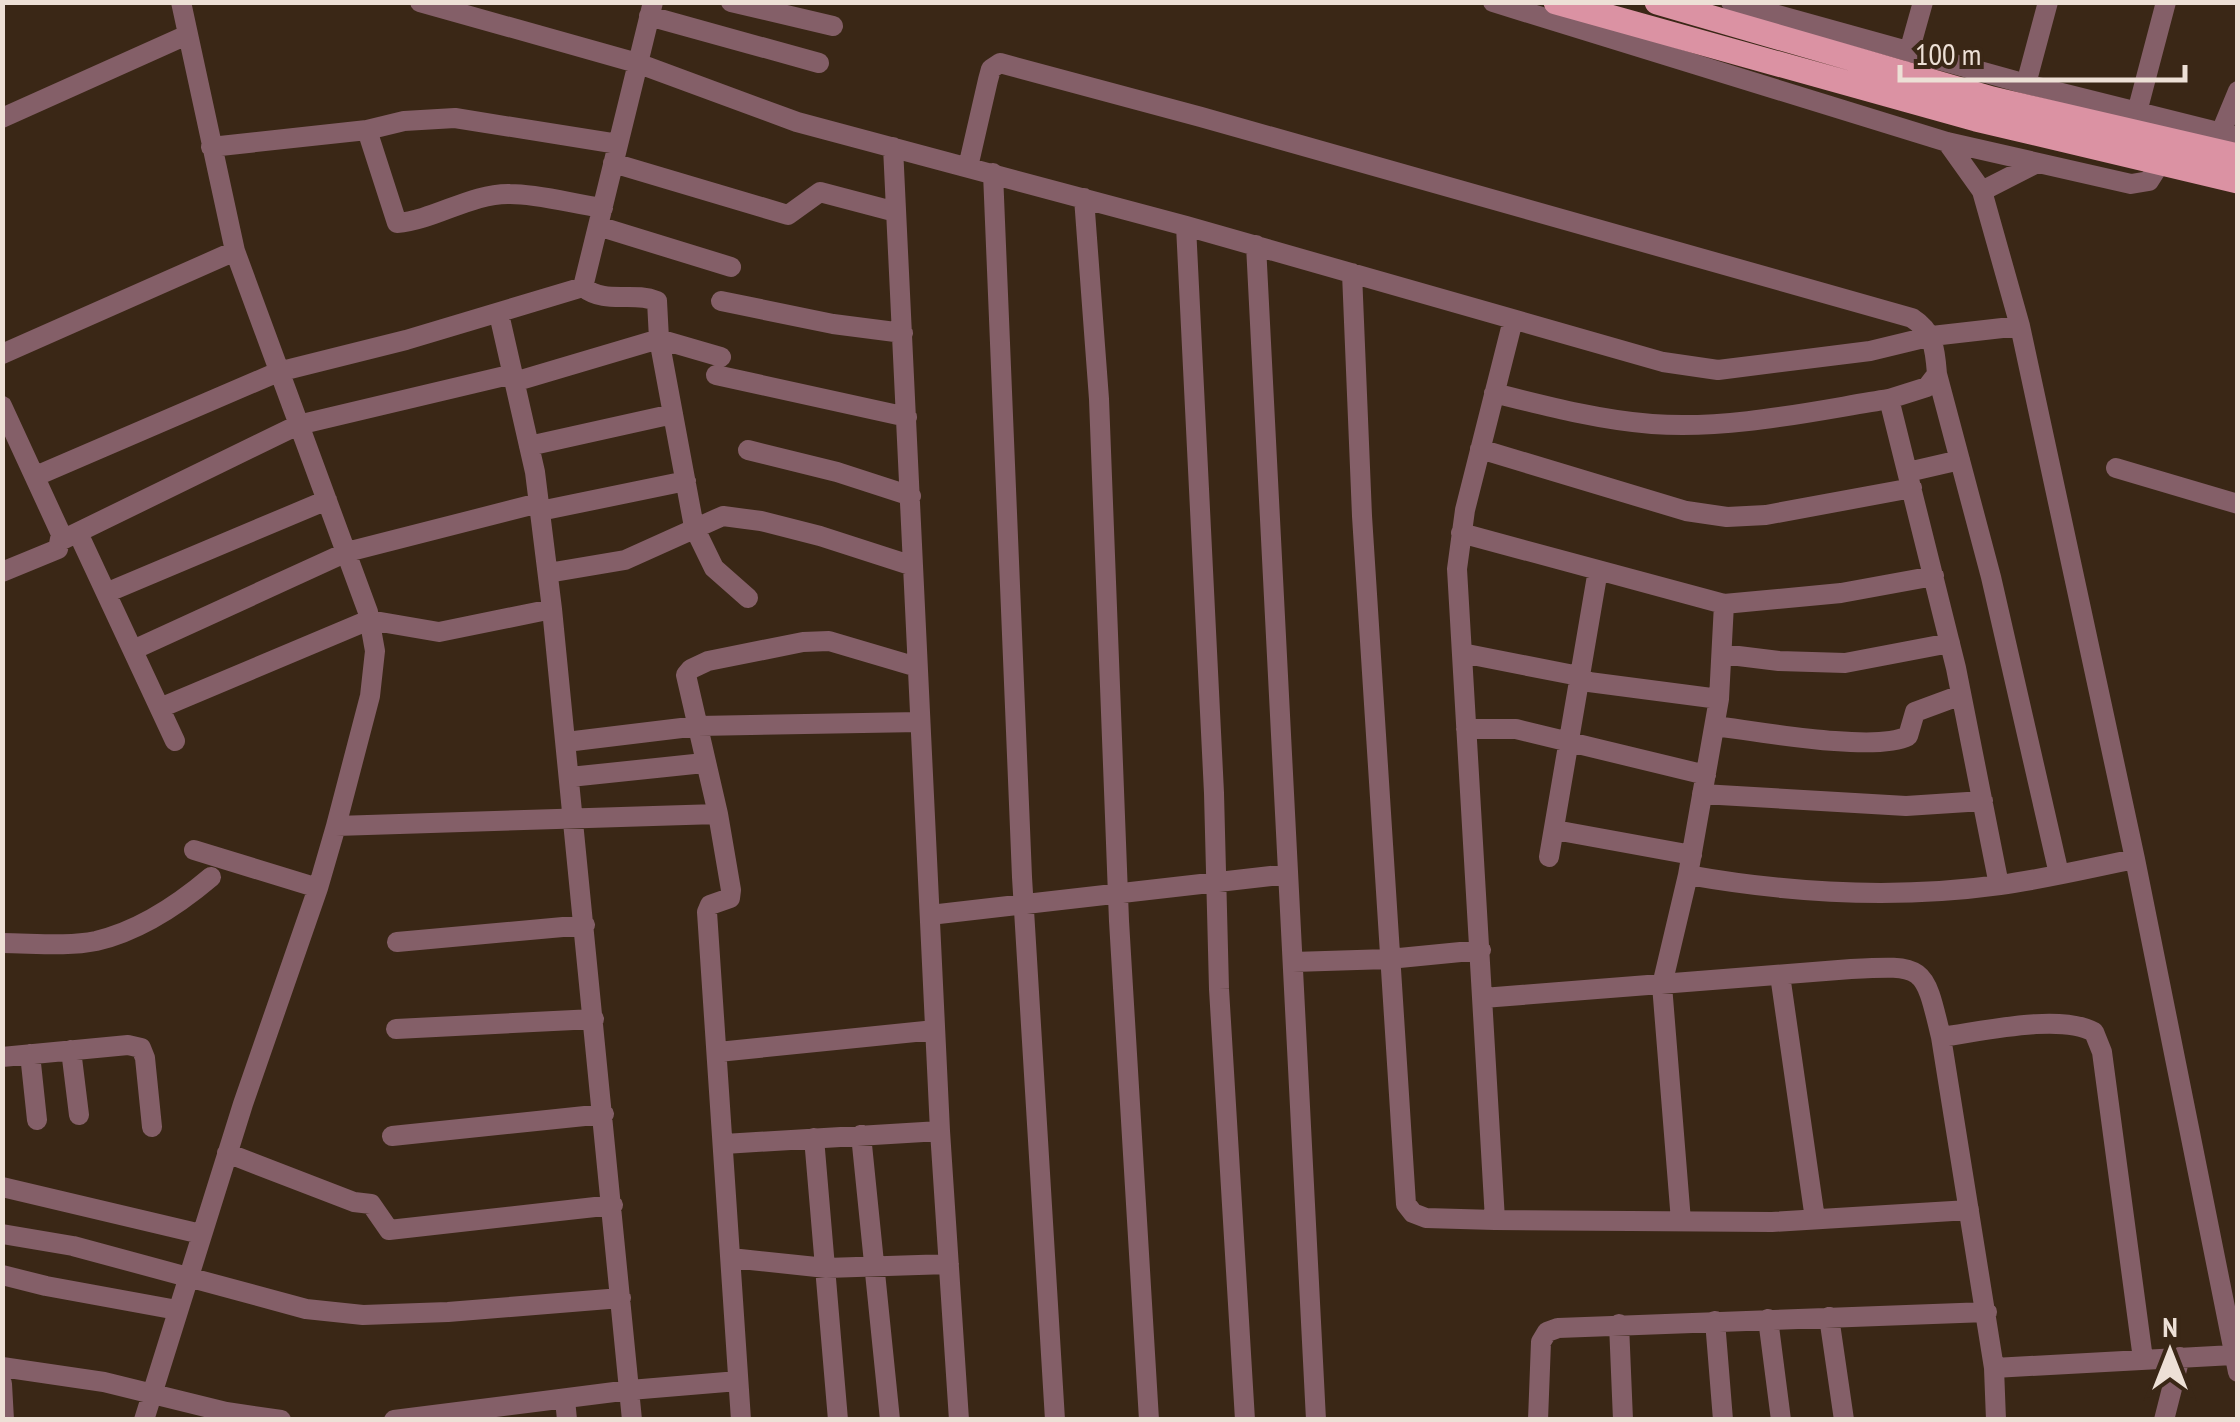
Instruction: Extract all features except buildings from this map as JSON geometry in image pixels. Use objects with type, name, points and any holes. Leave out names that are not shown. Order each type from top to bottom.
[{"type":"main road","points":[[1556,2],[1976,119],[2238,182]]},
{"type":"main road","points":[[1656,2],[1992,99],[2238,156]]},
{"type":"street","points":[[144,1420],[227,1153],[318,888],[370,696],[375,652],[347,552],[235,250],[180,2]]},
{"type":"street","points":[[420,2],[637,62],[797,122],[1256,245],[1663,362],[1718,370],[1870,351],[1932,336],[2020,326]]},
{"type":"street","points":[[500,24],[504,2]]},
{"type":"street","points":[[732,2],[833,26]]},
{"type":"street","points":[[1494,2],[1947,142],[2131,184],[2149,181],[2166,154],[2171,128],[2161,118]]},
{"type":"street","points":[[1731,2],[1786,10],[1909,52],[2229,134],[2238,91]]},
{"type":"street","points":[[1909,52],[1923,2]]},
{"type":"street","points":[[2026,84],[2048,2]]},
{"type":"street","points":[[2137,112],[2166,2]]},
{"type":"street","points":[[583,287],[651,9],[819,64]]},
{"type":"street","points":[[2,118],[188,35]]},
{"type":"street","points":[[968,167],[991,69],[1000,64],[1201,116],[1912,318],[1932,336],[1937,374],[1991,577],[2059,874]]},
{"type":"street","points":[[211,146],[455,118],[616,154],[788,215],[820,192],[896,212]]},
{"type":"street","points":[[367,130],[397,223],[419,222],[440,211],[508,194],[600,217],[731,267]]},
{"type":"street","points":[[1947,142],[1982,191],[2020,326],[2135,860],[2235,1363],[2180,1357],[1994,1368]]},
{"type":"street","points":[[893,147],[940,1131],[959,1420]]},
{"type":"street","points":[[1982,191],[2037,163]]},
{"type":"street","points":[[993,173],[1024,903],[1054,1420]]},
{"type":"street","points":[[1084,198],[1099,400],[1118,895],[1149,1420]]},
{"type":"street","points":[[1186,226],[1219,989],[1246,1420]]},
{"type":"street","points":[[1256,245],[1316,1420]]},
{"type":"street","points":[[2,354],[235,250]]},
{"type":"street","points":[[1352,273],[1362,516],[1406,1204],[1426,1218],[1495,1220],[1815,1220],[1969,1210]]},
{"type":"street","points":[[36,476],[278,372],[499,314],[583,287],[602,298],[653,299],[658,306],[659,339],[694,526],[714,568],[748,598]]},
{"type":"street","points":[[721,300],[833,324],[903,333]]},
{"type":"street","points":[[499,314],[529,446],[548,573],[632,1420]]},
{"type":"street","points":[[1495,1220],[1457,569],[1461,533],[1513,320]]},
{"type":"street","points":[[2,572],[58,549],[69,537],[298,425],[514,378],[659,339],[719,366],[907,418]]},
{"type":"street","points":[[1494,392],[1598,417],[1655,424],[1721,422],[1889,399],[1927,388],[1937,374]]},
{"type":"street","points":[[1889,399],[1950,642],[1999,885]]},
{"type":"street","points":[[2,406],[61,534],[69,537],[106,593],[176,741]]},
{"type":"street","points":[[529,446],[673,414]]},
{"type":"street","points":[[748,450],[911,496]]},
{"type":"street","points":[[1480,450],[1686,511],[1728,517],[1766,515],[1910,480],[1960,460]]},
{"type":"street","points":[[2116,468],[2236,509]]},
{"type":"street","points":[[133,650],[347,552],[539,507],[686,481]]},
{"type":"street","points":[[106,593],[327,500]]},
{"type":"street","points":[[548,573],[625,560],[722,516],[761,520],[914,566]]},
{"type":"street","points":[[1461,533],[1724,604],[1841,593],[1934,576]]},
{"type":"street","points":[[1549,857],[1598,570]]},
{"type":"street","points":[[1681,1221],[1662,984],[1690,865],[1715,726],[1724,604]]},
{"type":"street","points":[[160,708],[369,620],[439,632],[552,609]]},
{"type":"street","points":[[741,1420],[707,912],[712,903],[730,898],[731,890],[686,676],[708,661],[803,642],[829,641],[917,667]]},
{"type":"street","points":[[1722,654],[1845,663],[1950,642]]},
{"type":"street","points":[[1462,653],[1579,676],[1589,682],[1719,700]]},
{"type":"street","points":[[1715,726],[1841,741],[1894,741],[1908,736],[1919,708],[1961,695]]},
{"type":"street","points":[[566,742],[698,726],[920,722]]},
{"type":"street","points":[[1466,728],[1516,728],[1568,740],[1704,784],[1906,806],[1983,800]]},
{"type":"street","points":[[570,777],[704,763]]},
{"type":"street","points":[[336,826],[718,814]]},
{"type":"street","points":[[1555,830],[1779,888],[1912,891],[1999,885],[2135,860]]},
{"type":"street","points":[[194,850],[318,888]]},
{"type":"street","points":[[930,915],[1288,874]]},
{"type":"street","points":[[2,943],[95,941],[184,901],[211,878]]},
{"type":"street","points":[[397,942],[585,925]]},
{"type":"street","points":[[1292,962],[1389,959],[1481,950]]},
{"type":"street","points":[[1484,998],[1896,966],[1912,969],[1930,987],[1942,1037],[1987,1312],[1996,1420]]},
{"type":"street","points":[[1780,975],[1815,1220]]},
{"type":"street","points":[[396,1029],[594,1019]]},
{"type":"street","points":[[1942,1037],[2040,1026],[2073,1026],[2094,1032],[2102,1052],[2143,1359]]},
{"type":"street","points":[[718,1052],[936,1030]]},
{"type":"street","points":[[2,1057],[128,1044],[142,1048],[152,1127]]},
{"type":"street","points":[[71,1050],[79,1116]]},
{"type":"street","points":[[30,1054],[37,1120]]},
{"type":"street","points":[[392,1136],[604,1114]]},
{"type":"street","points":[[724,1144],[940,1131]]},
{"type":"street","points":[[861,1135],[890,1420]]},
{"type":"street","points":[[814,1138],[838,1420]]},
{"type":"street","points":[[227,1153],[354,1202],[371,1204],[390,1230],[612,1206]]},
{"type":"street","points":[[2,1187],[201,1234]]},
{"type":"street","points":[[2,1234],[73,1246],[306,1309],[363,1314],[448,1312],[622,1298]]},
{"type":"street","points":[[731,1258],[826,1268],[949,1264]]},
{"type":"street","points":[[2,1274],[177,1310]]},
{"type":"street","points":[[1538,1420],[1539,1353],[1548,1332],[1558,1328],[1987,1312]]},
{"type":"street","points":[[1828,1317],[1844,1420]]},
{"type":"street","points":[[1768,1319],[1782,1420]]},
{"type":"street","points":[[1715,1321],[1722,1420]]},
{"type":"street","points":[[1618,1324],[1623,1420]]},
{"type":"street","points":[[2164,1420],[2180,1357]]},
{"type":"street","points":[[2,1367],[104,1382],[151,1395],[280,1419]]},
{"type":"street","points":[[394,1420],[566,1409],[630,1390],[738,1381]]},
{"type":"street","points":[[2,1384],[4,1420]]}]
